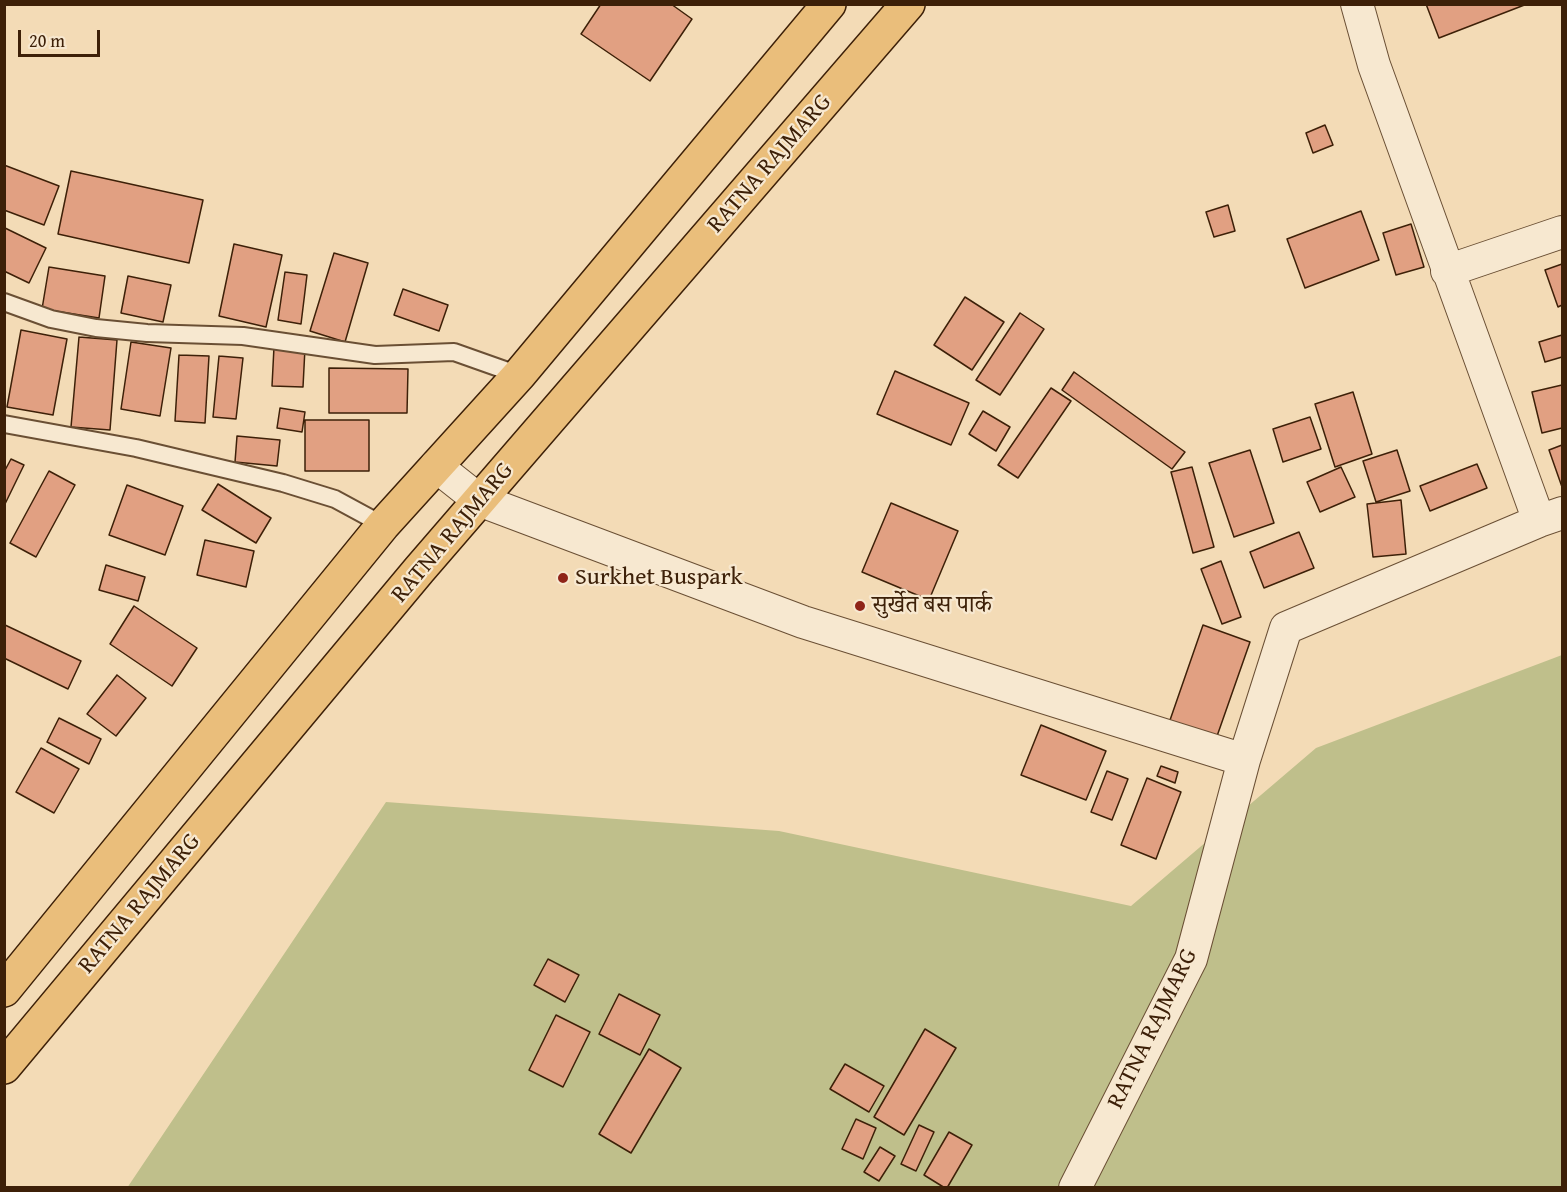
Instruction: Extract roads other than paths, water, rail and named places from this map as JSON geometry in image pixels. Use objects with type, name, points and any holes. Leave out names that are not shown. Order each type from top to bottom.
[{"type":"main road","name":"RATNA RAJMARG","points":[[4,990],[383,525],[519,375],[829,4]]},
{"type":"main road","name":"RATNA RAJMARG","points":[[4,1067],[479,500],[908,4]]},
{"type":"street","points":[[1357,4],[1374,65],[1447,271],[1551,517]]},
{"type":"street","points":[[1447,271],[1563,232]]},
{"type":"street","points":[[436,466],[479,500],[803,622],[1244,760]]},
{"type":"street","name":"RATNA RAJMARG","points":[[1075,1188],[1191,959],[1244,760],[1286,628],[1551,517]]},
{"type":"lane","points":[[4,302],[51,319],[96,328],[147,333],[243,336],[375,355],[454,352],[519,375]]},
{"type":"lane","points":[[4,424],[136,448],[283,483],[335,499],[383,525]]},
{"type":"place","name":"Surkhet Buspark","points":[[563,578]]},
{"type":"place","name":"सुर्खेत बस पार्क","points":[[860,606]]}]
